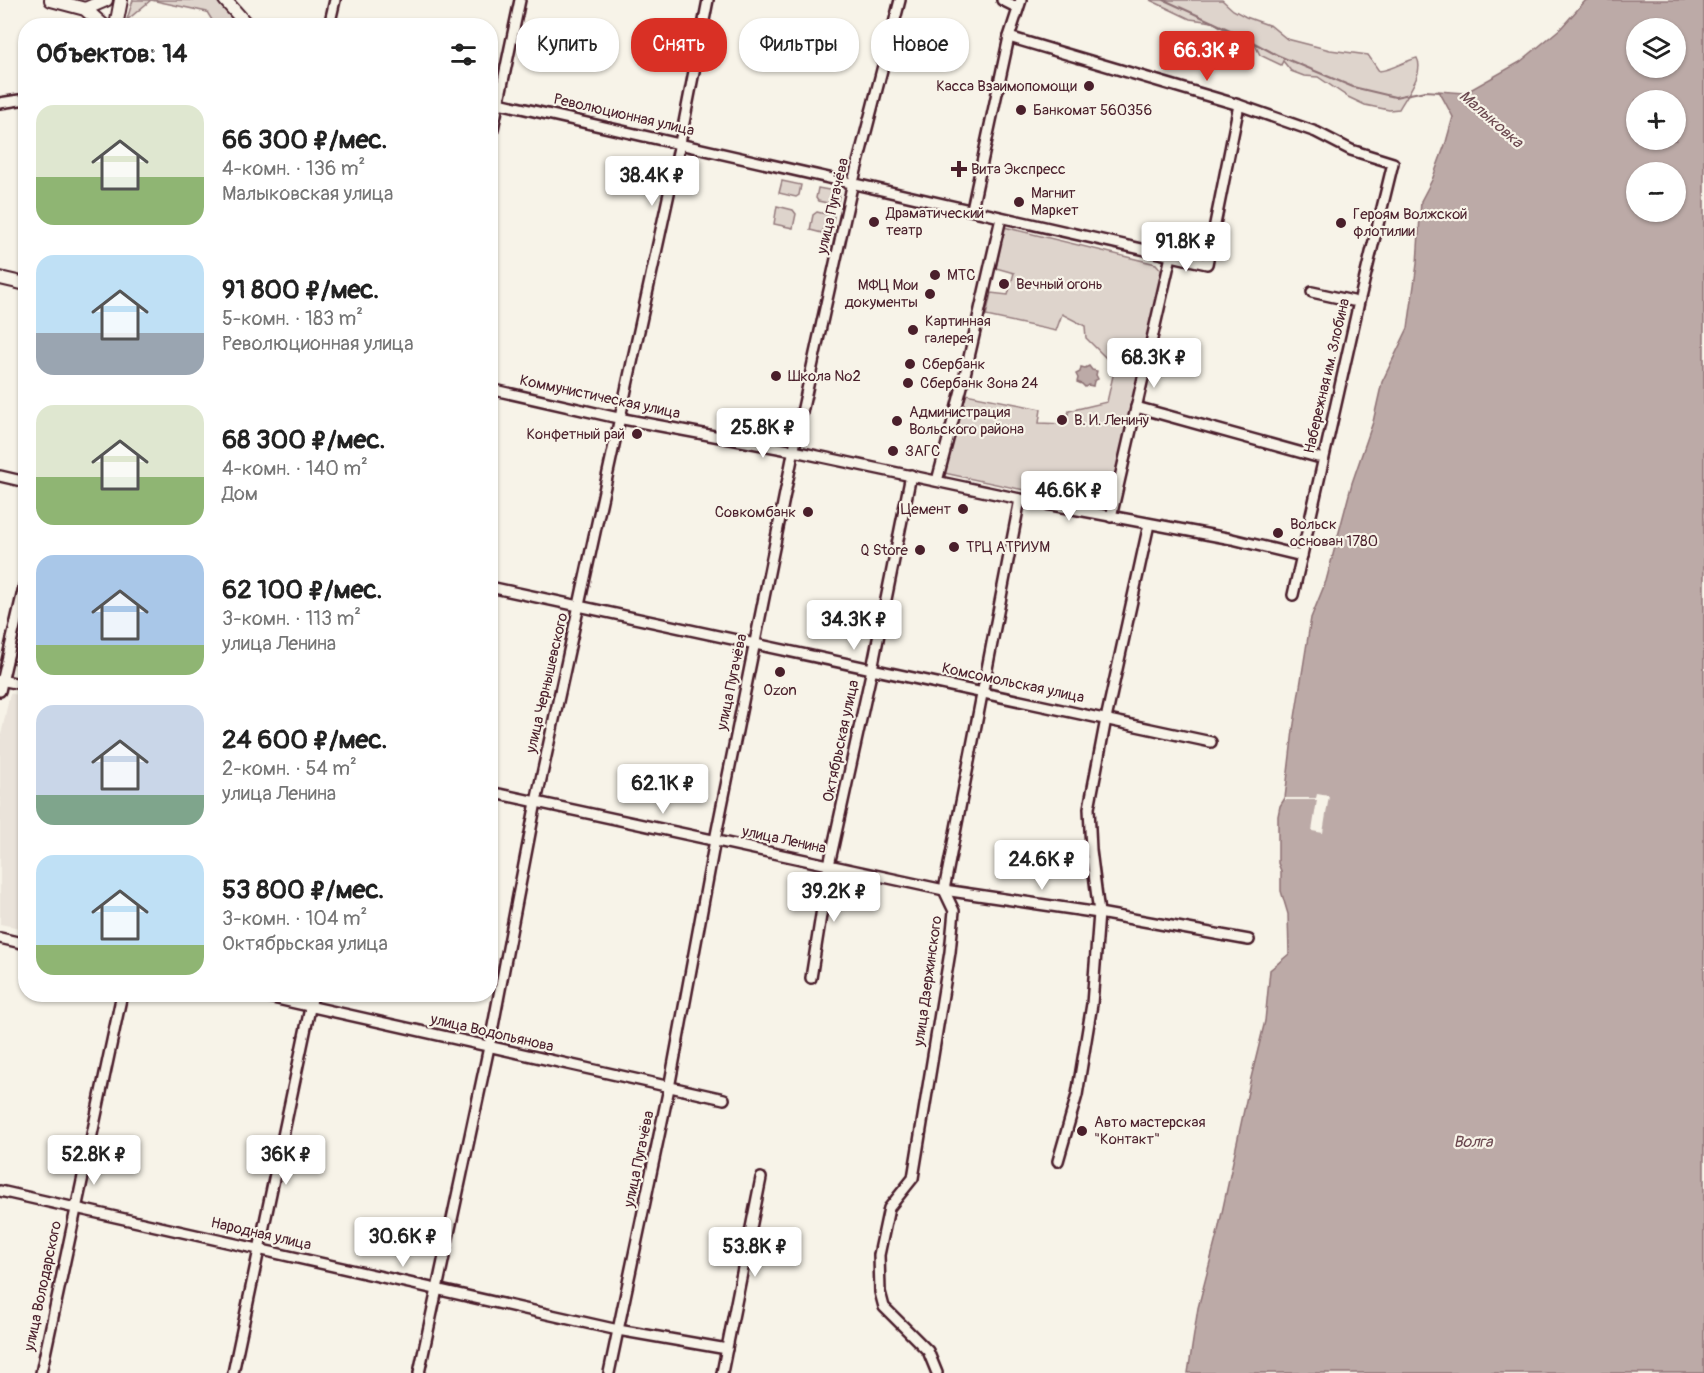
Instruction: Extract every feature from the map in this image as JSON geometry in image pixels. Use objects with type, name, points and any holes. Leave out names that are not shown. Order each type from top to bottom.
[{"type":"main road","points":[[51,0],[85,9],[95,18]]},
{"type":"main road","points":[[85,9],[106,0]]},
{"type":"main road","points":[[118,18],[121,0]]},
{"type":"main road","points":[[225,0],[241,18]]},
{"type":"main road","points":[[0,278],[18,282]]},
{"type":"street","points":[[331,18],[335,0]]},
{"type":"street","points":[[498,90],[520,0]]},
{"type":"street","name":"улица Чернышевского","points":[[498,1000],[536,802],[680,142],[708,0]]},
{"type":"street","name":"улица Пугачёва","points":[[609,1373],[669,1088],[714,840],[794,451],[853,182],[900,0]]},
{"type":"street","points":[[972,209],[1009,37],[1020,4],[1002,0]]},
{"type":"street","points":[[1009,37],[1239,105]]},
{"type":"street","points":[[0,103],[18,100]]},
{"type":"street","name":"Революционная улица","points":[[498,103],[680,142],[1207,264],[1239,105]]},
{"type":"street","name":"Набережная им. Злобина","points":[[1239,105],[1316,132],[1351,150],[1394,163],[1359,302],[1293,596]]},
{"type":"street","points":[[937,481],[1001,218]]},
{"type":"street","points":[[1111,516],[1171,256]]},
{"type":"street","points":[[1312,292],[1353,301]]},
{"type":"street","name":"Коммунистическая улица","points":[[498,391],[618,418],[794,451],[1020,499],[1232,538],[1302,556]]},
{"type":"street","points":[[1136,407],[1317,457]]},
{"type":"street","name":"Октябрьская улица","points":[[812,978],[830,865],[911,475]]},
{"type":"street","points":[[0,476],[18,480]]},
{"type":"street","name":"улица Дзержинского","points":[[937,1373],[928,1351],[884,1307],[880,1292],[879,1255],[889,1208],[913,1178],[950,952],[954,911],[944,890],[1020,499]]},
{"type":"street","points":[[1058,1161],[1079,1084],[1092,1004],[1099,913],[1091,850],[1089,808],[1149,524]]},
{"type":"street","name":"Комсомольская улица","points":[[498,589],[756,642],[1211,742]]},
{"type":"street","points":[[0,691],[18,611]]},
{"type":"street","points":[[1,680],[18,683]]},
{"type":"street","name":"улица Ленина","points":[[498,794],[944,890],[1099,913],[1249,940]]},
{"type":"street","points":[[0,938],[18,942]]},
{"type":"street","name":"улица Володарского","points":[[41,1373],[120,1002]]},
{"type":"street","name":"улица Водопьянова","points":[[289,1002],[724,1099]]},
{"type":"street","points":[[233,1373],[311,1002]]},
{"type":"street","name":"улица Чернышевского","points":[[419,1373],[498,1002]]},
{"type":"street","points":[[722,1373],[761,1178]]},
{"type":"street","name":"Народная улица","points":[[0,1191],[618,1330],[727,1349]]},
{"type":"shaded area","points":[[133,0],[151,0],[129,18],[128,18]]},
{"type":"shaded area","points":[[151,0],[216,0],[233,18],[211,18],[207,12]]},
{"type":"shaded area","points":[[1150,0],[1222,0],[1233,10],[1246,17],[1271,26],[1287,39],[1330,50],[1368,55],[1379,71],[1417,58],[1419,70],[1399,109],[1389,110],[1365,105],[1348,97],[1318,77],[1304,76],[1291,71],[1283,61],[1281,65],[1260,55],[1248,36],[1224,29],[1213,22],[1190,19]]},
{"type":"shaded area","points":[[782,181],[801,185],[799,195],[796,197],[779,193]]},
{"type":"shaded area","points":[[818,188],[840,192],[837,205],[818,201],[816,198]]},
{"type":"shaded area","points":[[777,206],[793,210],[796,214],[793,228],[774,224]]},
{"type":"shaded area","points":[[817,212],[834,216],[831,231],[823,230],[822,233],[810,230],[813,215]]},
{"type":"shaded area","points":[[1004,227],[1156,264],[1162,271],[1109,508],[944,473],[966,394],[1041,409],[1039,423],[1065,424],[1069,411],[1107,402],[1115,367],[1086,338],[1085,326],[1062,314],[1056,331],[986,316],[991,293],[1008,295],[1014,273],[996,268]]},
{"type":"shaded area","points":[[10,693],[18,695],[18,928],[0,924],[0,740]]},
{"type":"water","name":"Волга","points":[[1586,0],[1704,0],[1704,1373],[1188,1373],[1198,1308],[1218,1231],[1265,1021],[1270,970],[1289,954],[1288,914],[1281,891],[1281,871],[1278,863],[1278,816],[1285,798],[1293,730],[1311,618],[1326,581],[1352,483],[1373,422],[1382,382],[1408,328],[1417,264],[1421,201],[1432,180],[1453,117],[1439,91],[1465,93],[1520,62],[1561,28]]},
{"type":"water","points":[[1089,366],[1092,370],[1097,371],[1098,379],[1094,381],[1093,386],[1085,387],[1077,382],[1076,374],[1080,372],[1081,367]]},
{"type":"pier","points":[[1317,794],[1329,796],[1323,833],[1312,831],[1317,800],[1285,800],[1285,798],[1316,798]]},
{"type":"waterway","name":"Малыковка","points":[[1164,0],[1230,30],[1277,55],[1353,87],[1395,97],[1425,91],[1440,92]]},
{"type":"place","name":"Касса Взаимопомощи","points":[[1089,86]]},
{"type":"place","name":"Банкомат 560356","points":[[1021,110]]},
{"type":"place","name":"Вита Экспресс","points":[[959,169]]},
{"type":"place","name":"Магнит Маркет","points":[[1019,202]]},
{"type":"place","name":"Драматический театр","points":[[874,222]]},
{"type":"place","name":"Героям Волжской флотилии","points":[[1341,223]]},
{"type":"place","name":"МТС","points":[[935,275]]},
{"type":"place","name":"Вечный огонь","points":[[1004,284]]},
{"type":"place","name":"МФЦ Мои документы","points":[[930,294]]},
{"type":"place","name":"Картинная галерея","points":[[913,330]]},
{"type":"place","name":"Сбербанк","points":[[910,364]]},
{"type":"place","name":"Школа №2","points":[[776,376]]},
{"type":"place","name":"Сбербанк Зона 24","points":[[908,383]]},
{"type":"place","name":"В. И. Ленину","points":[[1062,420]]},
{"type":"place","name":"Администрация Вольского района","points":[[897,421]]},
{"type":"place","name":"Конфетный рай","points":[[637,434]]},
{"type":"place","name":"ЗАГС","points":[[893,451]]},
{"type":"place","name":"Цемент","points":[[963,509]]},
{"type":"place","name":"Совкомбанк","points":[[808,512]]},
{"type":"place","name":"Вольск основан 1780","points":[[1278,533]]},
{"type":"place","name":"ТРЦ АТРИУМ","points":[[954,547]]},
{"type":"place","name":"Q Store","points":[[920,550]]},
{"type":"place","name":"Ozon","points":[[780,672]]},
{"type":"place","name":"Авто мастерская \"Контакт\"","points":[[1082,1131]]}]
